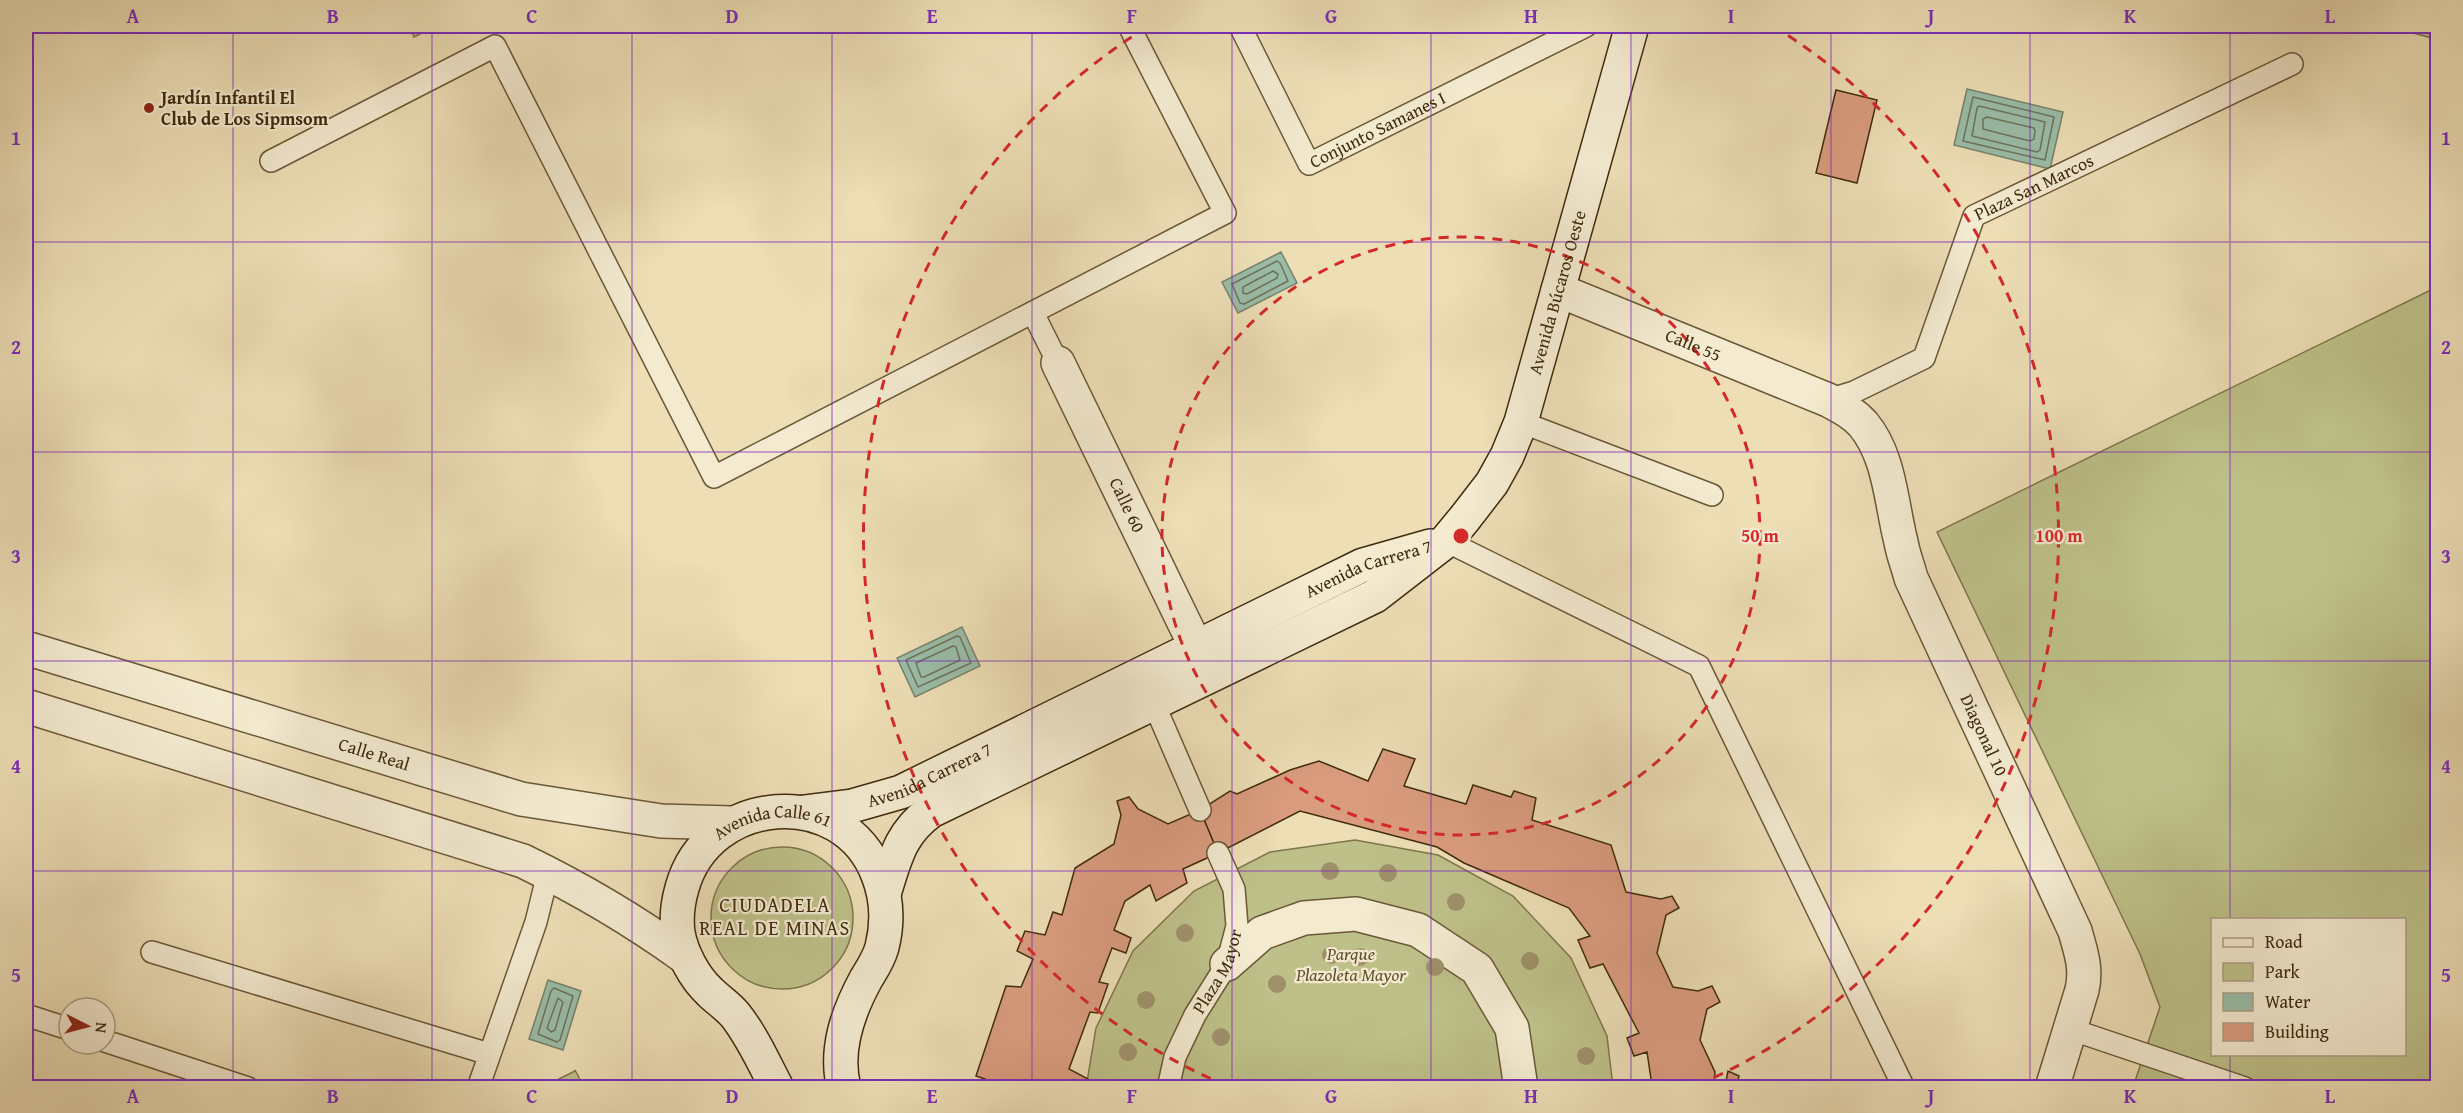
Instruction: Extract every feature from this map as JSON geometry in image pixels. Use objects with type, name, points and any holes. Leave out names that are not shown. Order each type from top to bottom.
[{"type":"street","name":"Avenida Búcaros Oeste","points":[[1446,541],[1485,494],[1507,456],[1521,423],[1632,26]]},
{"type":"street","name":"Calle 55","points":[[1558,290],[1828,400]]},
{"type":"street","name":"Calle 60","points":[[1058,363],[1196,647]]},
{"type":"street","name":"Diagonal 10","points":[[1828,400],[1849,411],[1862,422],[1872,437],[1882,459],[1901,543],[1915,587],[2075,932],[2084,960],[2085,977],[2052,1088]]},
{"type":"street","name":"Avenida Carrera 7","points":[[803,812],[852,806],[901,792],[1363,565],[1446,541]]},
{"type":"street","name":"Avenida Carrera 7","points":[[884,894],[904,837],[916,822],[931,811],[1375,596],[1446,541]]},
{"type":"street","name":"Calle Real","points":[[26,648],[521,799],[661,821],[732,824]]},
{"type":"street","points":[[26,706],[495,851],[548,873],[611,907],[686,958]]},
{"type":"street","name":"Avenida Calle 61","points":[[777,1088],[757,1049],[735,1015],[709,992],[695,975],[686,958],[678,932],[678,902],[686,875],[700,850],[714,836],[750,815],[781,811],[803,812],[824,819],[856,841],[869,856],[884,894],[887,915],[882,947],[842,1034],[840,1061],[844,1088]]},
{"type":"street","points":[[1227,964],[1262,933],[1304,918],[1356,914],[1418,930],[1477,969],[1512,1028],[1521,1088]]},
{"type":"lane","points":[[271,161],[495,46],[714,477],[1225,213],[1129,26]]},
{"type":"lane","name":"Conjunto Samanes I","points":[[1240,26],[1309,164],[1586,26]]},
{"type":"lane","name":"Plaza San Marcos","points":[[1828,400],[1854,392],[1924,358],[1974,216],[2292,64]]},
{"type":"lane","points":[[1033,313],[1058,363]]},
{"type":"lane","points":[[1521,423],[1713,495]]},
{"type":"lane","points":[[1446,541],[1699,666],[1904,1088]]},
{"type":"lane","points":[[1154,704],[1200,810]]},
{"type":"lane","name":"Plaza Mayor","points":[[1168,1088],[1175,1057],[1195,1015],[1227,964],[1237,926],[1234,889],[1218,853]]},
{"type":"lane","points":[[478,1088],[536,922],[548,873]]},
{"type":"lane","points":[[152,952],[489,1054]]},
{"type":"lane","points":[[26,1015],[57,1025]]},
{"type":"lane","points":[[2070,1029],[2245,1088]]},
{"type":"lane","points":[[117,1045],[248,1088]]},
{"type":"green space","points":[[409,26],[436,26],[414,37]]},
{"type":"green space","points":[[2387,26],[2435,26],[2432,38]]},
{"type":"green space","points":[[2437,287],[2437,1087],[2154,1088],[2135,1081],[2160,1007],[2140,954],[1937,532]]},
{"type":"green space","name":"Parque Plazoleta Mayor","points":[[1355,840],[1438,855],[1513,896],[1571,958],[1607,1036],[1613,1087],[1086,1088],[1096,1028],[1133,951],[1194,891],[1270,852]]},
{"type":"green space","points":[[782,847],[809,852],[832,868],[848,891],[853,918],[848,945],[832,968],[809,984],[782,989],[755,984],[732,968],[716,945],[711,918],[716,891],[732,868],[755,852]]},
{"type":"green space","points":[[575,1071],[584,1087],[543,1087]]},
{"type":"water","points":[[1967,89],[2063,112],[2050,169],[1954,145]]},
{"type":"water","points":[[1281,252],[1297,283],[1238,313],[1222,282]]},
{"type":"water","points":[[962,627],[980,666],[915,697],[897,658]]},
{"type":"water","points":[[548,980],[581,991],[563,1050],[529,1039]]},
{"type":"building","points":[[1836,90],[1877,100],[1857,183],[1816,173]]},
{"type":"building","points":[[1383,749],[1415,759],[1404,786],[1466,804],[1473,785],[1511,797],[1514,791],[1536,798],[1532,820],[1611,845],[1626,892],[1661,899],[1672,896],[1679,908],[1666,915],[1657,953],[1673,987],[1698,991],[1712,986],[1720,1002],[1707,1009],[1700,1040],[1715,1072],[1714,1085],[1725,1086],[1728,1071],[1739,1076],[1736,1088],[1650,1088],[1647,1052],[1634,1056],[1627,1038],[1639,1033],[1603,964],[1590,968],[1578,940],[1590,936],[1569,908],[1464,863],[1437,847],[1300,811],[1218,853],[1200,810],[1230,791],[1237,794],[1290,770],[1319,761],[1368,781]]},
{"type":"building","points":[[1129,797],[1138,809],[1168,824],[1200,810],[1218,853],[1183,869],[1187,883],[1156,901],[1150,885],[1125,901],[1114,930],[1131,938],[1126,953],[1112,948],[1099,982],[1108,984],[1098,1013],[1090,1012],[1069,1069],[1088,1079],[1084,1088],[982,1088],[985,1079],[976,1076],[1006,986],[1021,987],[1033,959],[1017,951],[1025,931],[1045,935],[1053,912],[1062,915],[1075,868],[1114,844],[1121,815],[1117,801]]},
{"type":"place","name":"Jardín Infantil El Club de Los Sipmsom","points":[[149,108]]},
{"type":"district","name":"CIUDADELA REAL DE MINAS","points":[[775,916]]}]
